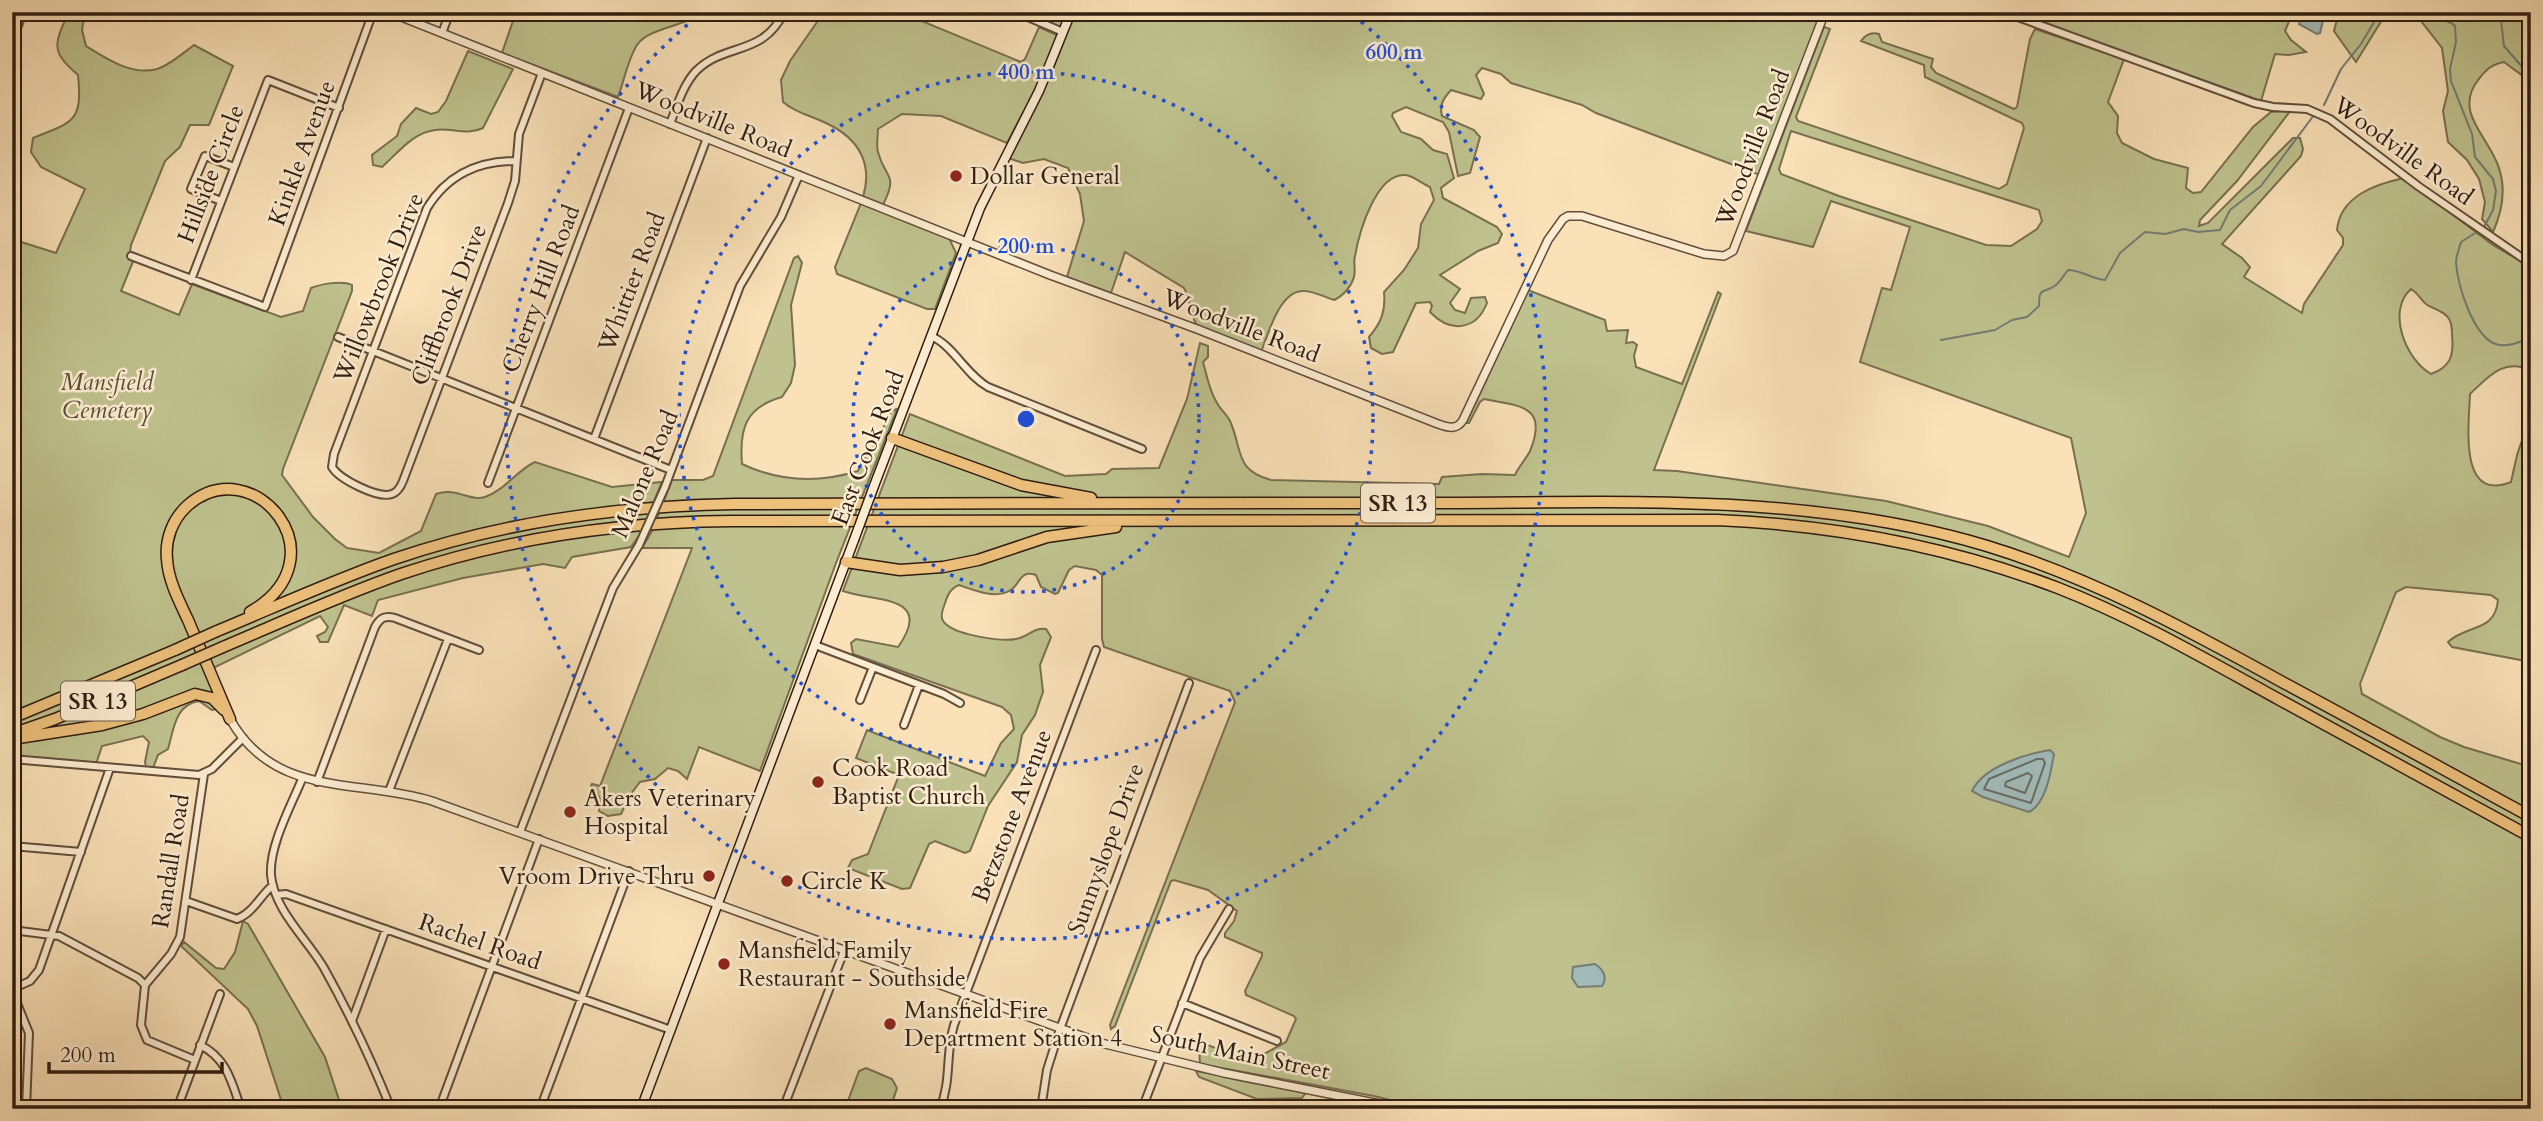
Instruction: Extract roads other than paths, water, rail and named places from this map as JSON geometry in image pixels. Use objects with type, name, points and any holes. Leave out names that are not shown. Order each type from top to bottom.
[{"type":"highway","points":[[892,438],[1032,488],[1077,497],[1165,503]]},
{"type":"highway","points":[[216,631],[270,599],[283,583],[290,561],[290,541],[279,517],[261,499],[236,490],[209,493],[189,504],[175,521],[166,549],[172,582],[230,719]]},
{"type":"highway","name":"SR 13","points":[[12,718],[362,571],[422,550],[508,528],[587,514],[700,505],[1726,503],[1835,513],[1932,531],[2047,566],[2137,604],[2531,817]]},
{"type":"highway","name":"SR 13","points":[[12,734],[72,712],[358,590],[419,569],[513,544],[639,524],[710,521],[1739,521],[1819,528],[1928,547],[2039,581],[2129,619],[2531,837]]},
{"type":"highway","points":[[846,562],[888,569],[931,569],[978,560],[1033,541],[1067,533],[1122,526],[1210,525],[1242,521]]},
{"type":"highway","points":[[12,739],[102,726],[195,694],[212,698],[230,719]]},
{"type":"main road","name":"East Cook Road","points":[[642,1109],[966,241],[991,182],[1039,91],[1071,12]]},
{"type":"street","points":[[12,42],[23,12]]},
{"type":"street","name":"Kinkle Avenue","points":[[191,280],[265,307],[373,12]]},
{"type":"street","name":"Woodville Road","points":[[388,12],[966,241],[1438,425],[1453,428],[1463,420],[1544,247],[1563,219],[1582,216],[1712,256],[1724,257],[1733,251],[1825,12]]},
{"type":"street","points":[[442,33],[450,12]]},
{"type":"street","points":[[670,124],[684,88],[694,73],[710,61],[760,41],[774,29],[784,12]]},
{"type":"street","points":[[1017,12],[1063,32]]},
{"type":"street","name":"Woodville Road","points":[[2004,12],[2254,103],[2273,107],[2306,108],[2321,114],[2492,239],[2531,264]]},
{"type":"street","name":"Cliffbrook Drive","points":[[342,478],[380,494],[397,492],[404,481],[508,203],[515,181],[521,125],[542,73]]},
{"type":"street","name":"Hillside Circle","points":[[191,280],[267,81],[271,80],[339,108]]},
{"type":"street","name":"Cherry Hill Road","points":[[488,483],[629,108]]},
{"type":"street","name":"Whittier Road","points":[[594,439],[707,138]]},
{"type":"street","points":[[221,201],[191,189],[205,156],[234,167]]},
{"type":"street","name":"Willowbrook Drive","points":[[342,478],[336,473],[332,461],[423,218],[437,192],[453,178],[472,168],[496,161],[516,161]]},
{"type":"street","name":"Malone Road","points":[[520,832],[612,588],[651,522],[740,286],[781,217],[799,175]]},
{"type":"street","points":[[131,256],[191,280]]},
{"type":"street","points":[[338,337],[671,470]]},
{"type":"street","points":[[931,337],[943,343],[971,376],[988,387],[1142,449]]},
{"type":"street","points":[[317,782],[375,627],[381,618],[388,616],[479,650]]},
{"type":"street","points":[[389,791],[448,639]]},
{"type":"street","points":[[815,645],[947,696],[960,704]]},
{"type":"street","name":"Betzstone Avenue","points":[[940,1109],[949,1081],[951,1036],[1096,650]]},
{"type":"street","points":[[860,700],[873,667]]},
{"type":"street","name":"Sunnyslope Drive","points":[[1041,1109],[1047,1070],[1060,1029],[1189,683]]},
{"type":"street","points":[[904,725],[919,685]]},
{"type":"street","name":"South Main Street","points":[[230,719],[262,758],[302,779],[389,791],[432,801],[1060,1029],[1161,1059],[1405,1109]]},
{"type":"street","points":[[12,760],[204,774],[243,738]]},
{"type":"street","points":[[26,1109],[29,1033],[12,990],[35,976],[53,934],[110,768]]},
{"type":"street","name":"Randall Road","points":[[145,985],[174,949],[180,937],[204,774]]},
{"type":"street","points":[[302,779],[273,856],[273,885],[276,895],[320,962],[352,1021],[391,1109]]},
{"type":"street","points":[[439,1109],[539,839]]},
{"type":"street","points":[[12,846],[81,852]]},
{"type":"street","points":[[540,1109],[629,872]]},
{"type":"street","points":[[186,901],[237,919],[247,914],[273,885]]},
{"type":"street","name":"Rachel Road","points":[[276,895],[286,894],[671,1030]]},
{"type":"street","points":[[1142,1109],[1205,948],[1229,909]]},
{"type":"street","points":[[352,1021],[386,929]]},
{"type":"street","points":[[12,930],[53,934],[127,972],[145,985],[141,1019],[144,1035],[151,1043],[195,1060]]},
{"type":"street","points":[[783,1109],[844,951]]},
{"type":"street","points":[[177,1109],[220,994]]},
{"type":"street","points":[[1182,1003],[1277,1041]]},
{"type":"street","points":[[200,1045],[215,1053],[222,1061],[241,1109]]},
{"type":"water","points":[[2303,12],[2325,12],[2320,33],[2317,34],[2299,24]]},
{"type":"water","points":[[2050,750],[2054,754],[2044,795],[2029,812],[1972,791],[1985,775],[2006,763]]},
{"type":"water","points":[[1595,964],[1604,974],[1602,986],[1578,987],[1572,978],[1573,967]]},
{"type":"waterway","points":[[2324,105],[2341,69],[2361,44],[2380,12]]},
{"type":"waterway","points":[[2422,12],[2455,26],[2456,42],[2450,69],[2451,81],[2472,134],[2475,157],[2493,179],[2496,191],[2493,210],[2484,227]]},
{"type":"waterway","points":[[2500,12],[2504,46],[2531,77]]},
{"type":"waterway","points":[[1941,340],[1995,330],[2012,320],[2027,317],[2039,306],[2041,293],[2056,285],[2068,270],[2105,280],[2120,253],[2145,232],[2165,234],[2184,229],[2198,232],[2220,230],[2230,210],[2261,186],[2314,115]]},
{"type":"waterway","points":[[2480,230],[2461,242],[2456,260],[2467,307],[2479,329],[2493,343],[2512,344],[2531,337]]},
{"type":"place","name":"Dollar General","points":[[956,176]]},
{"type":"place","name":"Cook Road Baptist Church","points":[[818,782]]},
{"type":"place","name":"Akers Veterinary Hospital","points":[[570,812]]},
{"type":"place","name":"Vroom Drive Thru","points":[[709,876]]},
{"type":"place","name":"Circle K","points":[[787,881]]},
{"type":"place","name":"Mansfield Family Restaurant - Southside","points":[[724,964]]},
{"type":"place","name":"Mansfield Fire Department Station 4","points":[[890,1024]]},
{"type":"park label","name":"Mansfield Cemetery","points":[[107,396]]}]
